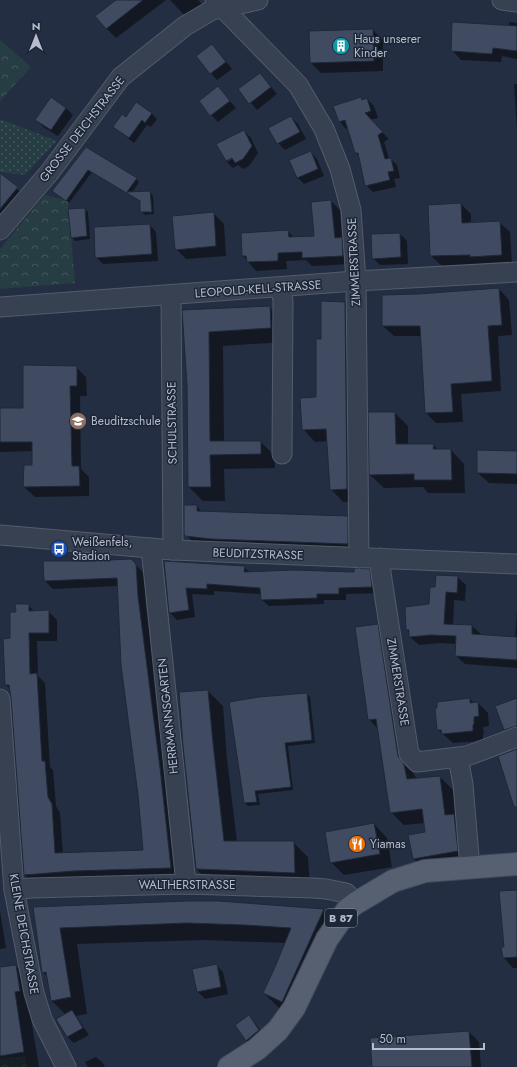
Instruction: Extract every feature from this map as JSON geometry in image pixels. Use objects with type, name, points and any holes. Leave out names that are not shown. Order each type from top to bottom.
[{"type":"main road","name":"B 87","points":[[229,1067],[257,1049],[278,1030],[297,1002],[327,939],[348,909],[356,903],[393,881],[424,871],[517,864]]},
{"type":"street","name":"GROSSE DEICHSTRASSE","points":[[0,230],[49,173],[121,77],[185,26],[212,10],[219,4],[258,0]]},
{"type":"street","points":[[502,0],[517,2]]},
{"type":"street","name":"ZIMMERSTRASSE","points":[[219,4],[298,85],[324,129],[340,169],[351,210],[356,281],[359,558]]},
{"type":"street","name":"LEOPOLD-KELL-STRASSE","points":[[0,307],[171,296],[356,281],[517,272]]},
{"type":"street","points":[[280,287],[283,300],[282,454]]},
{"type":"street","name":"SCHULSTRASSE","points":[[171,296],[173,550]]},
{"type":"street","name":"BEUDITZSTRASSE","points":[[0,535],[173,550],[517,564]]},
{"type":"street","name":"HERRMANNSGARTEN","points":[[151,548],[186,884]]},
{"type":"street","name":"ZIMMERSTRASSE","points":[[380,558],[381,573],[409,754],[417,762],[458,758]]},
{"type":"street","name":"KLEINE DEICHSTRASSE","points":[[0,699],[3,801],[14,890],[34,993],[42,1019],[66,1067]]},
{"type":"street","points":[[470,868],[464,784],[458,758],[517,737]]},
{"type":"street","name":"WALTHERSTRASSE","points":[[14,890],[31,888],[186,884],[326,889],[346,893],[356,903]]},
{"type":"green space","points":[[0,40],[31,67],[0,101]]},
{"type":"green space","points":[[0,119],[57,141],[25,175],[0,172]]},
{"type":"green space","points":[[45,195],[68,201],[75,283],[0,289],[0,249]]},
{"type":"green space","points":[[25,1056],[27,1067],[0,1067],[0,1059]]},
{"type":"building","points":[[116,0],[143,0],[106,29],[95,16]]},
{"type":"building","points":[[452,22],[517,26],[517,51],[493,48],[492,54],[451,51]]},
{"type":"building","name":"Haus unserer Kinder","points":[[373,29],[374,61],[310,63],[309,31]]},
{"type":"building","points":[[212,44],[226,62],[210,74],[196,56]]},
{"type":"building","points":[[260,73],[271,87],[249,104],[238,89]]},
{"type":"building","points":[[218,86],[230,101],[210,116],[199,101]]},
{"type":"building","points":[[51,97],[66,108],[51,130],[35,120]]},
{"type":"building","points":[[361,97],[362,100],[367,98],[371,111],[365,113],[383,132],[378,135],[385,159],[391,158],[394,171],[388,172],[390,180],[365,186],[358,153],[355,153],[345,120],[339,122],[333,106]]},
{"type":"building","points":[[136,102],[152,113],[145,123],[142,120],[129,138],[113,127],[122,114],[126,117]]},
{"type":"building","points":[[291,116],[300,132],[277,144],[268,128]]},
{"type":"building","points":[[244,130],[252,146],[243,159],[235,163],[232,158],[226,161],[216,144]]},
{"type":"building","points":[[86,147],[137,178],[127,192],[150,191],[152,212],[140,212],[140,201],[88,170],[66,201],[52,191]]},
{"type":"building","points":[[311,151],[318,169],[297,178],[289,160]]},
{"type":"building","points":[[0,173],[18,187],[0,209]]},
{"type":"building","points":[[331,200],[335,238],[342,237],[343,256],[302,258],[302,252],[278,253],[278,261],[247,262],[246,256],[242,256],[241,233],[288,230],[289,237],[314,236],[311,202]]},
{"type":"building","points":[[461,203],[462,223],[500,221],[502,255],[470,257],[470,255],[430,256],[428,205]]},
{"type":"building","points":[[85,208],[87,236],[71,238],[68,209]]},
{"type":"building","points":[[214,212],[216,246],[175,250],[172,216]]},
{"type":"building","points":[[150,224],[152,254],[95,258],[94,227]]},
{"type":"building","points":[[400,233],[401,257],[372,259],[371,234]]},
{"type":"building","points":[[499,288],[502,325],[488,326],[492,381],[451,384],[453,412],[425,413],[420,326],[382,326],[382,295]]},
{"type":"building","points":[[321,301],[345,302],[347,489],[330,490],[326,429],[302,430],[300,398],[316,397],[316,339],[321,339]]},
{"type":"building","points":[[270,306],[271,328],[209,332],[210,441],[261,441],[261,454],[210,455],[211,487],[188,487],[187,385],[182,310]]},
{"type":"building","name":"Beuditzschule","points":[[23,365],[77,366],[77,386],[70,386],[72,466],[79,466],[80,486],[23,487],[24,465],[32,465],[32,442],[0,442],[0,408],[23,408]]},
{"type":"building","points":[[368,412],[395,412],[396,444],[434,444],[433,449],[451,449],[452,480],[414,480],[414,474],[369,475]]},
{"type":"building","points":[[477,450],[517,451],[517,474],[477,473]]},
{"type":"building","points":[[184,505],[197,505],[197,511],[348,516],[348,544],[211,539],[185,536]]},
{"type":"building","points":[[131,559],[136,564],[138,596],[171,868],[74,871],[24,875],[11,698],[9,685],[5,685],[3,639],[10,638],[10,612],[16,612],[15,604],[29,604],[29,611],[49,610],[49,633],[29,633],[30,674],[37,673],[42,761],[45,761],[48,797],[52,804],[55,853],[143,850],[138,795],[121,665],[117,578],[44,581],[43,561]]},
{"type":"building","points":[[164,561],[245,566],[244,572],[293,570],[354,572],[354,568],[370,569],[372,587],[339,588],[339,594],[317,594],[317,598],[261,600],[260,588],[207,584],[207,589],[186,588],[189,610],[169,613]]},
{"type":"building","points":[[436,575],[458,576],[457,593],[446,592],[444,624],[472,625],[472,634],[517,637],[517,660],[455,656],[456,636],[431,635],[409,637],[409,630],[406,630],[405,607],[429,604],[430,587],[435,587]]},
{"type":"building","points":[[378,624],[398,756],[404,765],[407,779],[440,776],[445,815],[454,814],[458,851],[413,859],[408,835],[425,832],[422,809],[390,813],[376,719],[368,720],[355,627]]},
{"type":"building","points":[[208,690],[224,841],[294,841],[295,873],[196,869],[179,692]]},
{"type":"building","points":[[307,693],[312,740],[285,743],[291,787],[255,791],[257,802],[244,803],[229,702],[259,697]]},
{"type":"building","points":[[470,698],[470,703],[478,702],[479,716],[474,717],[473,731],[442,734],[441,730],[437,730],[435,708],[437,708],[437,702]]},
{"type":"building","points":[[517,698],[517,726],[504,730],[495,706]]},
{"type":"building","points":[[517,749],[517,807],[514,807],[498,756]]},
{"type":"building","points":[[374,823],[380,854],[330,863],[325,832]]},
{"type":"building","points":[[517,890],[517,957],[503,958],[501,947],[504,947],[499,891]]},
{"type":"building","points":[[219,901],[324,909],[282,1002],[263,993],[291,928],[187,923],[60,928],[71,997],[51,1001],[46,972],[42,973],[33,907]]},
{"type":"building","points":[[217,964],[221,987],[197,992],[192,969]]},
{"type":"building","points":[[16,965],[20,991],[15,992],[24,1052],[0,1056],[0,967]]},
{"type":"building","points":[[72,1010],[83,1028],[67,1037],[56,1019]]},
{"type":"building","points":[[249,1015],[259,1030],[246,1041],[235,1025]]},
{"type":"building","points":[[469,1031],[472,1067],[372,1067],[370,1038]]},
{"type":"place","name":"Haus unserer Kinder","points":[[341,46]]},
{"type":"place","name":"Beuditzschule","points":[[78,421]]},
{"type":"place","name":"Weißenfels, Stadion","points":[[59,549]]},
{"type":"place","name":"Yiamas","points":[[357,844]]}]
